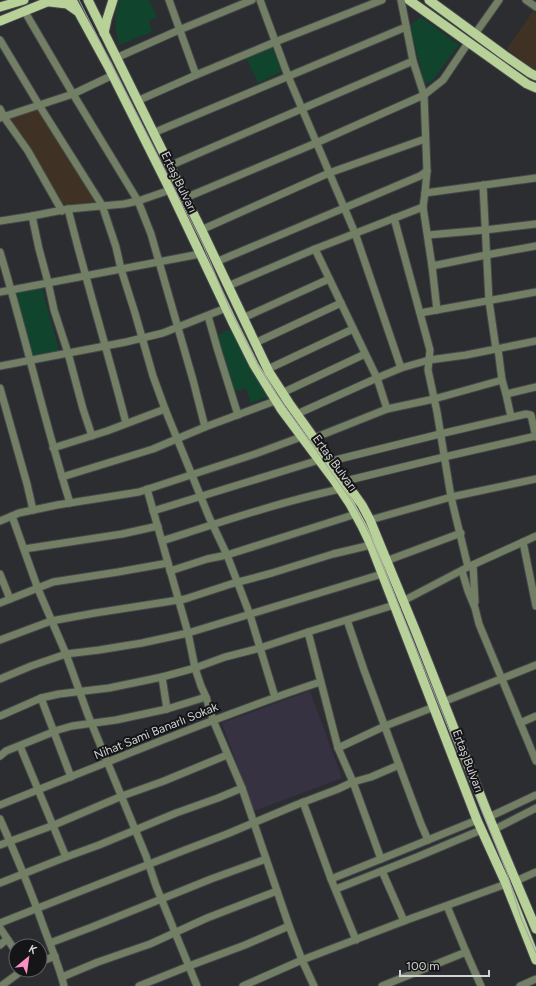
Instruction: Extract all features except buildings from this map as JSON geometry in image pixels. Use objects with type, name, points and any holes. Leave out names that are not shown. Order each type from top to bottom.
[{"type":"main road","points":[[0,7],[23,0]]},
{"type":"main road","name":"Ertaş Bulvarı","points":[[72,0],[113,75],[254,365],[275,401],[340,489],[356,514],[371,545],[477,820],[506,884],[536,960]]},
{"type":"main road","name":"Ertaş Bulvarı","points":[[88,0],[268,369],[282,393],[346,481],[370,520],[536,930]]},
{"type":"main road","points":[[104,33],[106,20],[113,0]]},
{"type":"main road","points":[[409,0],[527,84],[536,88]]},
{"type":"main road","points":[[429,0],[536,76]]},
{"type":"main road","points":[[0,21],[51,1],[67,4],[79,12]]},
{"type":"street","points":[[169,0],[196,75]]},
{"type":"street","points":[[116,58],[252,0]]},
{"type":"street","points":[[260,0],[288,76],[354,233],[401,368]]},
{"type":"street","points":[[137,101],[276,42],[382,0]]},
{"type":"street","points":[[401,0],[413,61],[424,95],[427,171],[423,207],[437,310]]},
{"type":"street","points":[[475,34],[499,0]]},
{"type":"street","points":[[526,0],[536,7]]},
{"type":"street","points":[[24,12],[138,201],[151,234],[205,427]]},
{"type":"street","points":[[153,133],[406,27]]},
{"type":"street","points":[[0,40],[102,205],[136,313],[153,376],[177,439],[227,555],[250,615],[275,697]]},
{"type":"street","points":[[185,198],[316,143],[424,95],[443,80],[468,42]]},
{"type":"street","points":[[169,166],[413,61]]},
{"type":"street","points":[[2,117],[73,94],[113,75]]},
{"type":"street","points":[[0,110],[2,117],[28,151],[65,210],[126,423]]},
{"type":"street","points":[[201,230],[329,173],[426,139]]},
{"type":"street","points":[[216,262],[420,176],[427,171]]},
{"type":"street","points":[[425,193],[536,178]]},
{"type":"street","points":[[483,185],[489,301],[502,380],[511,417]]},
{"type":"street","points":[[0,221],[65,210],[102,205],[124,204],[138,201],[170,190]]},
{"type":"street","points":[[228,286],[354,233],[423,207]]},
{"type":"street","points":[[32,216],[54,310],[92,436]]},
{"type":"street","points":[[394,218],[430,350],[428,370],[452,497],[461,533],[479,624],[536,761]]},
{"type":"street","points":[[428,235],[536,224]]},
{"type":"street","points":[[432,266],[536,246]]},
{"type":"street","points":[[315,249],[376,378],[387,409]]},
{"type":"street","points":[[0,252],[53,448],[70,503]]},
{"type":"street","points":[[0,292],[200,254]]},
{"type":"street","points":[[243,318],[329,279]]},
{"type":"street","points":[[420,313],[536,292]]},
{"type":"street","points":[[255,343],[341,303]]},
{"type":"street","points":[[0,366],[105,346],[163,333],[226,308]]},
{"type":"street","points":[[208,316],[238,415]]},
{"type":"street","points":[[268,369],[353,329]]},
{"type":"street","points":[[297,414],[401,368],[429,360],[536,341]]},
{"type":"street","points":[[282,393],[365,354]]},
{"type":"street","points":[[314,438],[387,409],[434,399],[502,380]]},
{"type":"street","points":[[506,394],[536,387]]},
{"type":"street","points":[[0,388],[33,510]]},
{"type":"street","points":[[62,477],[138,454],[275,401]]},
{"type":"street","points":[[53,448],[92,436],[165,409]]},
{"type":"street","points":[[331,461],[511,417],[526,414],[531,415],[536,436],[346,481]]},
{"type":"street","points":[[0,521],[19,513],[33,510],[139,492],[255,454],[301,437]]},
{"type":"street","points":[[153,511],[319,460]]},
{"type":"street","points":[[370,520],[452,497],[536,479]]},
{"type":"street","points":[[147,489],[188,634],[195,668],[201,686],[213,720],[242,788],[289,926],[314,986]]},
{"type":"street","points":[[162,541],[306,497],[340,489]]},
{"type":"street","points":[[170,571],[207,559],[227,555],[356,514]]},
{"type":"street","points":[[12,516],[38,588],[66,654],[91,723],[136,830],[197,986]]},
{"type":"street","points":[[24,549],[122,534],[158,526]]},
{"type":"street","points":[[386,561],[461,533]]},
{"type":"street","points":[[403,601],[467,568],[536,536]]},
{"type":"street","points":[[524,542],[536,606]]},
{"type":"street","points":[[0,640],[51,620],[178,600],[333,554],[371,545]]},
{"type":"street","points":[[0,603],[54,582],[168,563]]},
{"type":"street","points":[[467,568],[468,591],[475,608]]},
{"type":"street","points":[[0,574],[10,599]]},
{"type":"street","points":[[0,679],[66,654],[142,643],[188,634],[382,574]]},
{"type":"street","points":[[0,716],[41,698],[79,691],[109,688],[162,677],[195,668],[394,605]]},
{"type":"street","points":[[347,620],[364,670],[428,840]]},
{"type":"street","points":[[308,632],[338,748],[353,782],[381,859]]},
{"type":"street","points":[[443,702],[536,665]]},
{"type":"street","points":[[162,677],[167,709]]},
{"type":"street","name":"Nihat Sami Banarlı Sokak","points":[[0,805],[213,720],[320,682]]},
{"type":"street","points":[[0,756],[6,751],[72,726],[116,720],[167,709],[206,697]]},
{"type":"street","points":[[41,698],[71,777]]},
{"type":"street","points":[[338,748],[385,726],[434,707]]},
{"type":"street","points":[[520,723],[536,716]]},
{"type":"street","points":[[20,746],[66,857]]},
{"type":"street","points":[[0,845],[54,825],[122,796],[228,755]]},
{"type":"street","points":[[0,923],[399,765]]},
{"type":"street","points":[[0,883],[242,788]]},
{"type":"street","points":[[489,817],[536,795]]},
{"type":"street","points":[[303,802],[331,879],[356,940]]},
{"type":"street","points":[[494,829],[536,808]]},
{"type":"street","points":[[0,819],[24,874],[55,956],[64,986]]},
{"type":"street","points":[[331,879],[477,820]]},
{"type":"street","points":[[336,889],[481,830]]},
{"type":"street","points":[[50,943],[211,879],[266,859]]},
{"type":"street","points":[[382,871],[404,921]]},
{"type":"street","points":[[516,881],[536,872]]},
{"type":"street","points":[[243,986],[302,960],[506,884]]},
{"type":"street","points":[[62,977],[98,962],[150,944],[175,932],[277,891]]},
{"type":"street","points":[[447,906],[482,986]]},
{"type":"street","points":[[139,986],[245,946],[289,926]]},
{"type":"street","points":[[0,928],[7,939],[0,945]]},
{"type":"street","points":[[382,986],[466,952]]},
{"type":"street","points":[[48,959],[55,956]]},
{"type":"street","points":[[1,986],[12,978]]},
{"type":"street","points":[[520,986],[536,979]]},
{"type":"shaded area","points":[[533,11],[536,13],[536,69],[530,67],[507,49]]},
{"type":"shaded area","points":[[39,105],[102,205],[62,211],[4,117]]},
{"type":"shaded area","points":[[310,691],[342,778],[254,811],[222,723]]},
{"type":"green space","points":[[119,0],[149,0],[157,17],[149,20],[152,32],[119,45],[116,28],[116,11]]},
{"type":"green space","points":[[421,17],[459,45],[432,81],[425,84],[410,26]]},
{"type":"green space","points":[[272,47],[283,71],[258,83],[246,58]]},
{"type":"green space","points":[[42,288],[59,351],[30,357],[14,293]]},
{"type":"green space","points":[[232,328],[268,397],[251,403],[246,388],[234,392],[215,337]]},
{"type":"tram line","points":[[79,0],[203,245],[229,307],[259,367],[351,500],[371,537],[507,873],[521,918],[536,953]]}]
